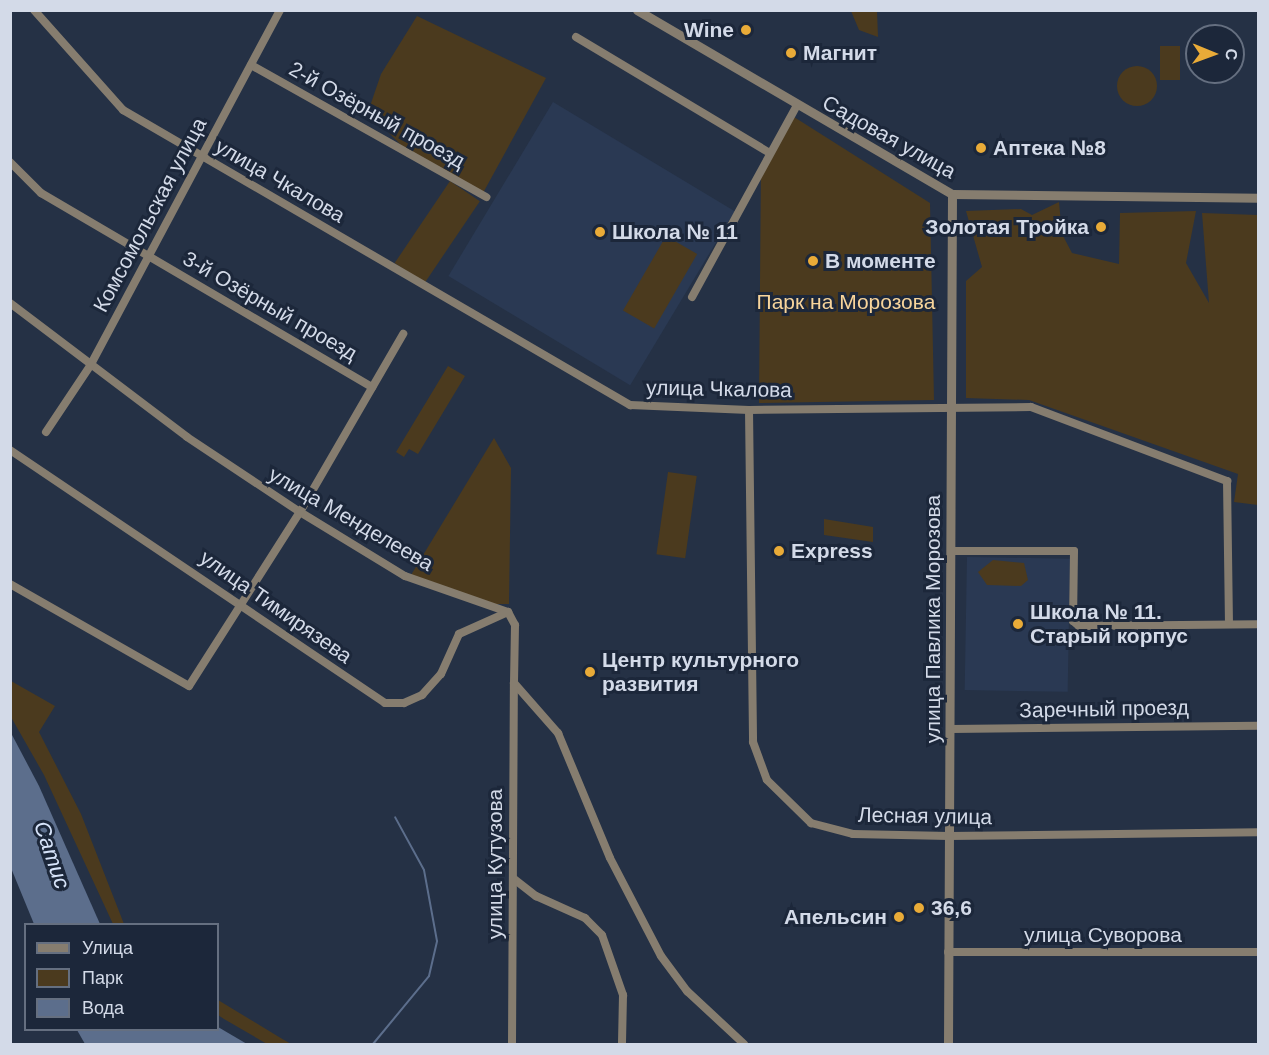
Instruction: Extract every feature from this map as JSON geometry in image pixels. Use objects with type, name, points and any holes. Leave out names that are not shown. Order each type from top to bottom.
[{"type":"street","name":"улица Чкалова","points":[[34,10],[123,110],[630,405],[749,410],[1031,407],[1227,481],[1229,624]]},
{"type":"street","name":"Комсомольская улица","points":[[46,432],[90,366],[280,10]]},
{"type":"street","name":"Садовая улица","points":[[637,10],[796,105],[952,194],[1258,198]]},
{"type":"street","points":[[576,37],[770,153]]},
{"type":"street","name":"2-й Озёрный проезд","points":[[250,65],[486,197]]},
{"type":"street","points":[[692,297],[796,105]]},
{"type":"street","name":"3-й Озёрный проезд","points":[[10,162],[41,193],[372,387]]},
{"type":"street","name":"улица Павлика Морозова","points":[[948,1044],[953,551],[952,194]]},
{"type":"street","name":"улица Менделеева","points":[[10,303],[90,366],[300,512],[405,576],[508,612]]},
{"type":"street","points":[[10,584],[189,686],[300,512],[403,334]]},
{"type":"street","name":"Лесная улица","points":[[749,410],[748,710],[767,780],[811,823],[853,834],[950,836],[1258,832]]},
{"type":"street","name":"улица Тимирязева","points":[[10,450],[242,603],[391,705],[422,695],[441,674],[459,634],[508,612]]},
{"type":"street","points":[[953,551],[1074,551],[1073,621],[1079,626],[1258,624]]},
{"type":"street","points":[[508,612],[515,625],[514,683],[558,733],[610,858],[661,956],[695,999],[744,1044]]},
{"type":"street","name":"улица Кутузова","points":[[512,1044],[514,683]]},
{"type":"street","name":"Заречный проезд","points":[[951,729],[1258,726]]},
{"type":"street","points":[[514,879],[536,896],[585,918],[602,935],[623,995],[622,1044]]},
{"type":"street","name":"улица Суворова","points":[[948,952],[1258,952]]},
{"type":"shaded area","name":"Школа № 11","points":[[553,102],[735,211],[630,385],[448,276]]},
{"type":"shaded area","name":"Школа № 11. Старый корпус","points":[[967,557],[1070,559],[1068,692],[965,690]]},
{"type":"green space","points":[[851,11],[877,11],[878,37],[859,30]]},
{"type":"green space","points":[[417,16],[546,78],[483,193],[401,145],[368,112],[381,74]]},
{"type":"green space","points":[[1160,46],[1180,46],[1180,80],[1160,80]]},
{"type":"green space","points":[[1137,66],[1145,67],[1151,72],[1156,78],[1156,94],[1151,100],[1145,105],[1137,106],[1129,105],[1123,100],[1118,94],[1117,86],[1118,78],[1123,72],[1129,67]]},
{"type":"green space","name":"Парк на Морозова","points":[[794,117],[930,203],[934,400],[759,403],[761,163]]},
{"type":"green space","points":[[450,181],[480,201],[424,283],[395,263]]},
{"type":"green space","points":[[1059,202],[1062,234],[1072,253],[1119,264],[1120,213],[1196,211],[1186,263],[1209,303],[1202,213],[1258,215],[1258,505],[1234,502],[1238,474],[1029,400],[966,398],[966,281],[982,267],[966,211],[1021,209],[1032,215]]},
{"type":"green space","points":[[666,236],[697,254],[654,328],[623,310]]},
{"type":"green space","points":[[448,366],[465,376],[418,454],[409,449],[404,457],[396,452]]},
{"type":"green space","points":[[494,438],[511,468],[509,604],[482,604],[411,575]]},
{"type":"green space","points":[[668,472],[697,476],[685,558],[656,554]]},
{"type":"green space","points":[[824,519],[873,527],[873,542],[824,535]]},
{"type":"green space","points":[[993,560],[1024,563],[1028,580],[1021,586],[987,585],[978,572]]},
{"type":"green space","points":[[11,681],[55,706],[39,732],[81,814],[124,923],[113,923],[44,775],[11,717]]},
{"type":"green space","points":[[219,1001],[291,1044],[267,1044],[219,1016]]},
{"type":"water","name":"Сатис","points":[[11,733],[39,786],[100,923],[34,923],[11,868]]},
{"type":"water","points":[[219,1028],[247,1044],[85,1044],[78,1031],[219,1031]]},
{"type":"waterway","points":[[373,1044],[429,976],[437,941],[424,870],[395,817]]},
{"type":"place","name":"Wine","points":[[746,30]]},
{"type":"place","name":"Магнит","points":[[791,53]]},
{"type":"place","name":"Аптека №8","points":[[981,148]]},
{"type":"place","name":"Золотая Тройка","points":[[1101,227]]},
{"type":"place","name":"Школа № 11","points":[[600,232]]},
{"type":"place","name":"В моменте","points":[[813,261]]},
{"type":"place","name":"Express","points":[[779,551]]},
{"type":"place","name":"Школа № 11. Старый корпус","points":[[1018,624]]},
{"type":"place","name":"Центр культурного развития","points":[[590,672]]},
{"type":"place","name":"36,6","points":[[919,908]]},
{"type":"place","name":"Апельсин","points":[[899,917]]}]
